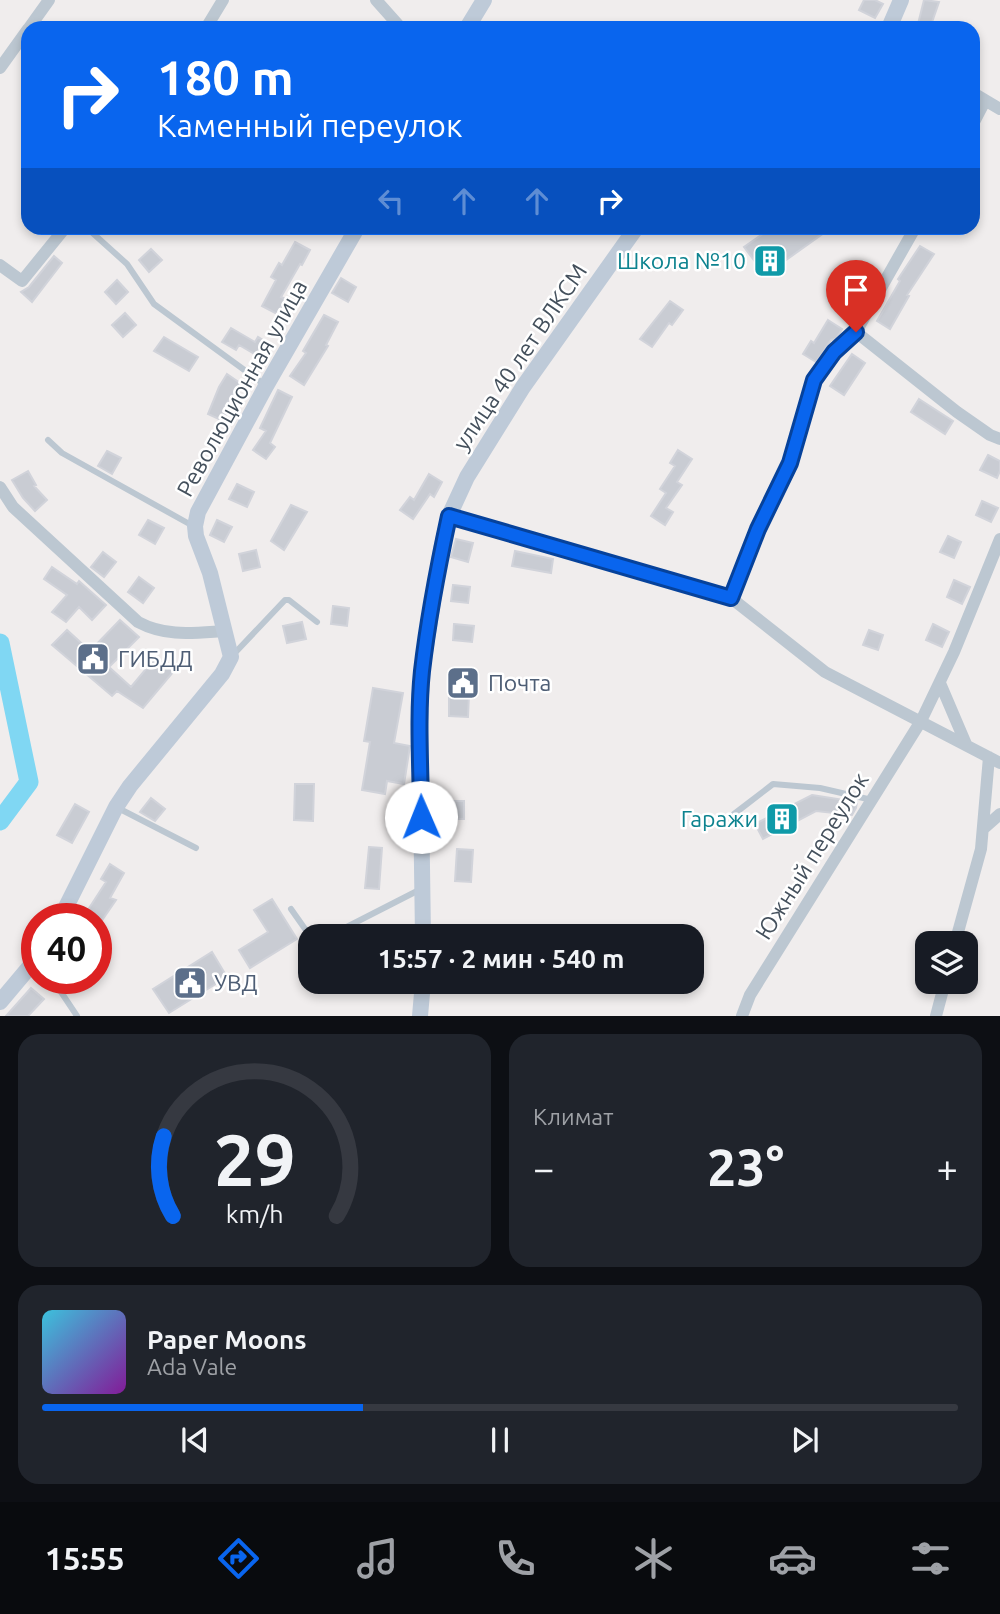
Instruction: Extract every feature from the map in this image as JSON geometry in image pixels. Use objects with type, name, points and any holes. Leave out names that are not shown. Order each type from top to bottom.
[{"type":"street","points":[[35,21],[50,0]]},
{"type":"street","points":[[210,21],[223,0]]},
{"type":"street","points":[[376,0],[395,21]]},
{"type":"street","points":[[471,21],[484,0]]},
{"type":"street","points":[[892,21],[901,0]]},
{"type":"street","points":[[0,68],[21,40]]},
{"type":"street","points":[[980,98],[1000,110]]},
{"type":"street","points":[[980,111],[985,101]]},
{"type":"street","points":[[0,265],[22,281],[59,235]]},
{"type":"street","name":"Революционная улица","points":[[231,657],[195,526],[198,512],[266,386],[353,235]]},
{"type":"street","name":"улица 40 лет ВЛКСМ","points":[[423,924],[420,729],[422,672],[441,549],[449,516],[467,477],[523,387],[631,235]]},
{"type":"street","points":[[731,598],[758,529],[790,463],[814,380],[834,352],[856,332],[911,235]]},
{"type":"street","points":[[856,332],[957,412],[989,435],[1000,439]]},
{"type":"street","points":[[0,487],[13,507],[138,622],[153,630],[175,635],[224,631]]},
{"type":"street","points":[[449,516],[731,598],[825,672],[995,760],[981,849],[958,931]]},
{"type":"street","name":"Южный переулок","points":[[742,1016],[750,995],[921,721],[1000,539]]},
{"type":"street","points":[[68,903],[117,807],[144,768],[222,674],[231,657]]},
{"type":"street","points":[[940,682],[966,744]]},
{"type":"street","points":[[984,829],[1000,814]]},
{"type":"street","points":[[0,1002],[21,980]]},
{"type":"street","points":[[420,1016],[422,994]]},
{"type":"street","points":[[936,1016],[942,994]]},
{"type":"lane","points":[[95,235],[127,264],[155,303],[266,386]]},
{"type":"lane","points":[[48,440],[62,453],[182,522],[195,526]]},
{"type":"lane","points":[[231,657],[285,600],[289,600],[317,622]]},
{"type":"lane","points":[[734,814],[773,784],[820,788],[872,800]]},
{"type":"lane","points":[[117,807],[196,848]]},
{"type":"lane","points":[[352,924],[422,888]]},
{"type":"lane","points":[[291,909],[302,924]]},
{"type":"lane","points":[[62,994],[77,1016]]},
{"type":"building","points":[[864,0],[875,0],[883,4],[875,18],[859,10]]},
{"type":"building","points":[[924,0],[939,2],[932,21],[919,21]]},
{"type":"building","name":"Школа №10","points":[[761,235],[821,235],[765,275],[744,247]]},
{"type":"building","points":[[295,242],[310,250],[281,297],[286,299],[277,314],[262,306],[276,280],[271,277],[279,263],[282,265]]},
{"type":"building","points":[[920,246],[934,254],[907,295],[909,296],[890,329],[877,321],[900,281],[898,279]]},
{"type":"building","points":[[151,249],[162,260],[149,272],[139,260]]},
{"type":"building","points":[[54,256],[62,263],[32,302],[21,292],[29,287]]},
{"type":"building","points":[[341,278],[356,287],[348,302],[332,293]]},
{"type":"building","points":[[117,280],[128,292],[116,304],[105,292]]},
{"type":"building","points":[[670,301],[683,310],[672,325],[669,323],[652,347],[640,339]]},
{"type":"building","points":[[125,313],[136,325],[123,337],[112,325]]},
{"type":"building","points":[[324,315],[338,322],[326,345],[328,346],[304,385],[290,376],[306,353],[303,351]]},
{"type":"building","points":[[828,320],[842,329],[816,362],[803,354],[811,341],[814,343]]},
{"type":"building","points":[[231,328],[255,342],[258,337],[271,345],[263,359],[239,345],[236,350],[222,342]]},
{"type":"building","points":[[164,337],[198,357],[189,371],[154,351]]},
{"type":"building","points":[[852,354],[865,363],[844,395],[830,386]]},
{"type":"building","points":[[227,374],[240,383],[225,406],[229,408],[223,421],[208,414]]},
{"type":"building","points":[[278,390],[292,397],[270,443],[275,447],[266,459],[253,450],[266,431],[260,428]]},
{"type":"building","points":[[919,399],[953,421],[945,434],[911,412]]},
{"type":"building","points":[[678,450],[692,459],[677,482],[682,485],[666,508],[673,512],[665,525],[651,516],[666,493],[660,489],[675,466],[670,463]]},
{"type":"building","points":[[107,451],[121,458],[112,474],[98,466]]},
{"type":"building","points":[[988,455],[1000,461],[997,478],[980,470]]},
{"type":"building","points":[[28,471],[36,485],[34,486],[47,500],[35,511],[12,480]]},
{"type":"building","points":[[429,474],[442,482],[434,497],[430,494],[413,519],[400,510],[410,497],[414,500]]},
{"type":"building","points":[[237,484],[254,492],[247,507],[229,499]]},
{"type":"building","points":[[982,501],[998,508],[991,522],[976,515]]},
{"type":"building","points":[[291,505],[307,512],[284,550],[271,541]]},
{"type":"building","points":[[148,520],[164,528],[155,544],[139,535]]},
{"type":"building","points":[[217,520],[232,527],[224,542],[210,535]]},
{"type":"building","points":[[948,536],[961,542],[954,558],[940,552]]},
{"type":"building","points":[[456,539],[473,543],[468,562],[451,557]]},
{"type":"building","points":[[256,550],[260,567],[243,571],[239,554]]},
{"type":"building","points":[[515,551],[553,559],[551,573],[512,566]]},
{"type":"building","points":[[103,552],[116,562],[104,577],[91,567]]},
{"type":"building","points":[[52,567],[77,584],[79,581],[106,605],[92,620],[79,607],[66,622],[52,612],[67,595],[44,579]]},
{"type":"building","points":[[139,577],[154,588],[143,603],[128,592]]},
{"type":"building","points":[[954,580],[970,587],[962,604],[947,597]]},
{"type":"building","points":[[453,585],[470,587],[468,603],[451,601]]},
{"type":"building","points":[[333,606],[349,608],[347,626],[331,624]]},
{"type":"building","name":"ГИБДД","points":[[120,620],[139,637],[109,667],[131,687],[155,658],[174,671],[143,708],[117,691],[112,696],[52,645],[67,630],[90,651]]},
{"type":"building","points":[[302,622],[306,639],[287,643],[283,626]]},
{"type":"building","points":[[454,624],[474,626],[472,642],[453,640]]},
{"type":"building","points":[[933,624],[949,632],[942,647],[926,640]]},
{"type":"building","points":[[869,630],[883,635],[878,650],[863,645]]},
{"type":"building","points":[[454,672],[472,672],[473,694],[469,694],[468,717],[449,716],[449,698],[455,698]]},
{"type":"building","points":[[373,688],[403,693],[394,743],[410,746],[404,784],[387,781],[385,794],[362,790],[370,742],[364,741]]},
{"type":"building","points":[[295,784],[314,784],[313,821],[294,820]]},
{"type":"building","name":"Гаражи","points":[[812,795],[857,802],[856,808],[852,815],[816,811],[763,839],[755,824]]},
{"type":"building","points":[[151,798],[165,809],[155,821],[140,812]]},
{"type":"building","points":[[448,801],[464,801],[464,819],[448,819]]},
{"type":"building","points":[[75,804],[89,812],[72,843],[57,835]]},
{"type":"building","points":[[369,847],[382,848],[379,889],[365,888]]},
{"type":"building","points":[[457,849],[473,850],[471,882],[455,881]]},
{"type":"building","points":[[110,864],[124,873],[110,898],[116,900],[112,906],[112,903],[92,903],[106,882],[101,879]]},
{"type":"building","points":[[272,899],[297,939],[250,968],[239,950],[268,932],[254,910]]},
{"type":"building","name":"УВД","points":[[212,952],[227,977],[169,1013],[153,989]]},
{"type":"building","points":[[26,994],[38,994],[44,999],[28,1016],[6,1016]]},
{"type":"waterway","points":[[0,643],[29,782],[0,821]]},
{"type":"place","name":"Школа №10","points":[[770,261]]},
{"type":"place","name":"ГИБДД","points":[[93,659]]},
{"type":"place","name":"Почта","points":[[463,683]]},
{"type":"place","name":"Гаражи","points":[[782,819]]},
{"type":"place","name":"УВД","points":[[190,983]]},
{"type":"route","points":[[421,817],[422,672],[441,549],[449,516],[731,598],[758,529],[790,463],[814,380],[834,352],[856,332]]}]
